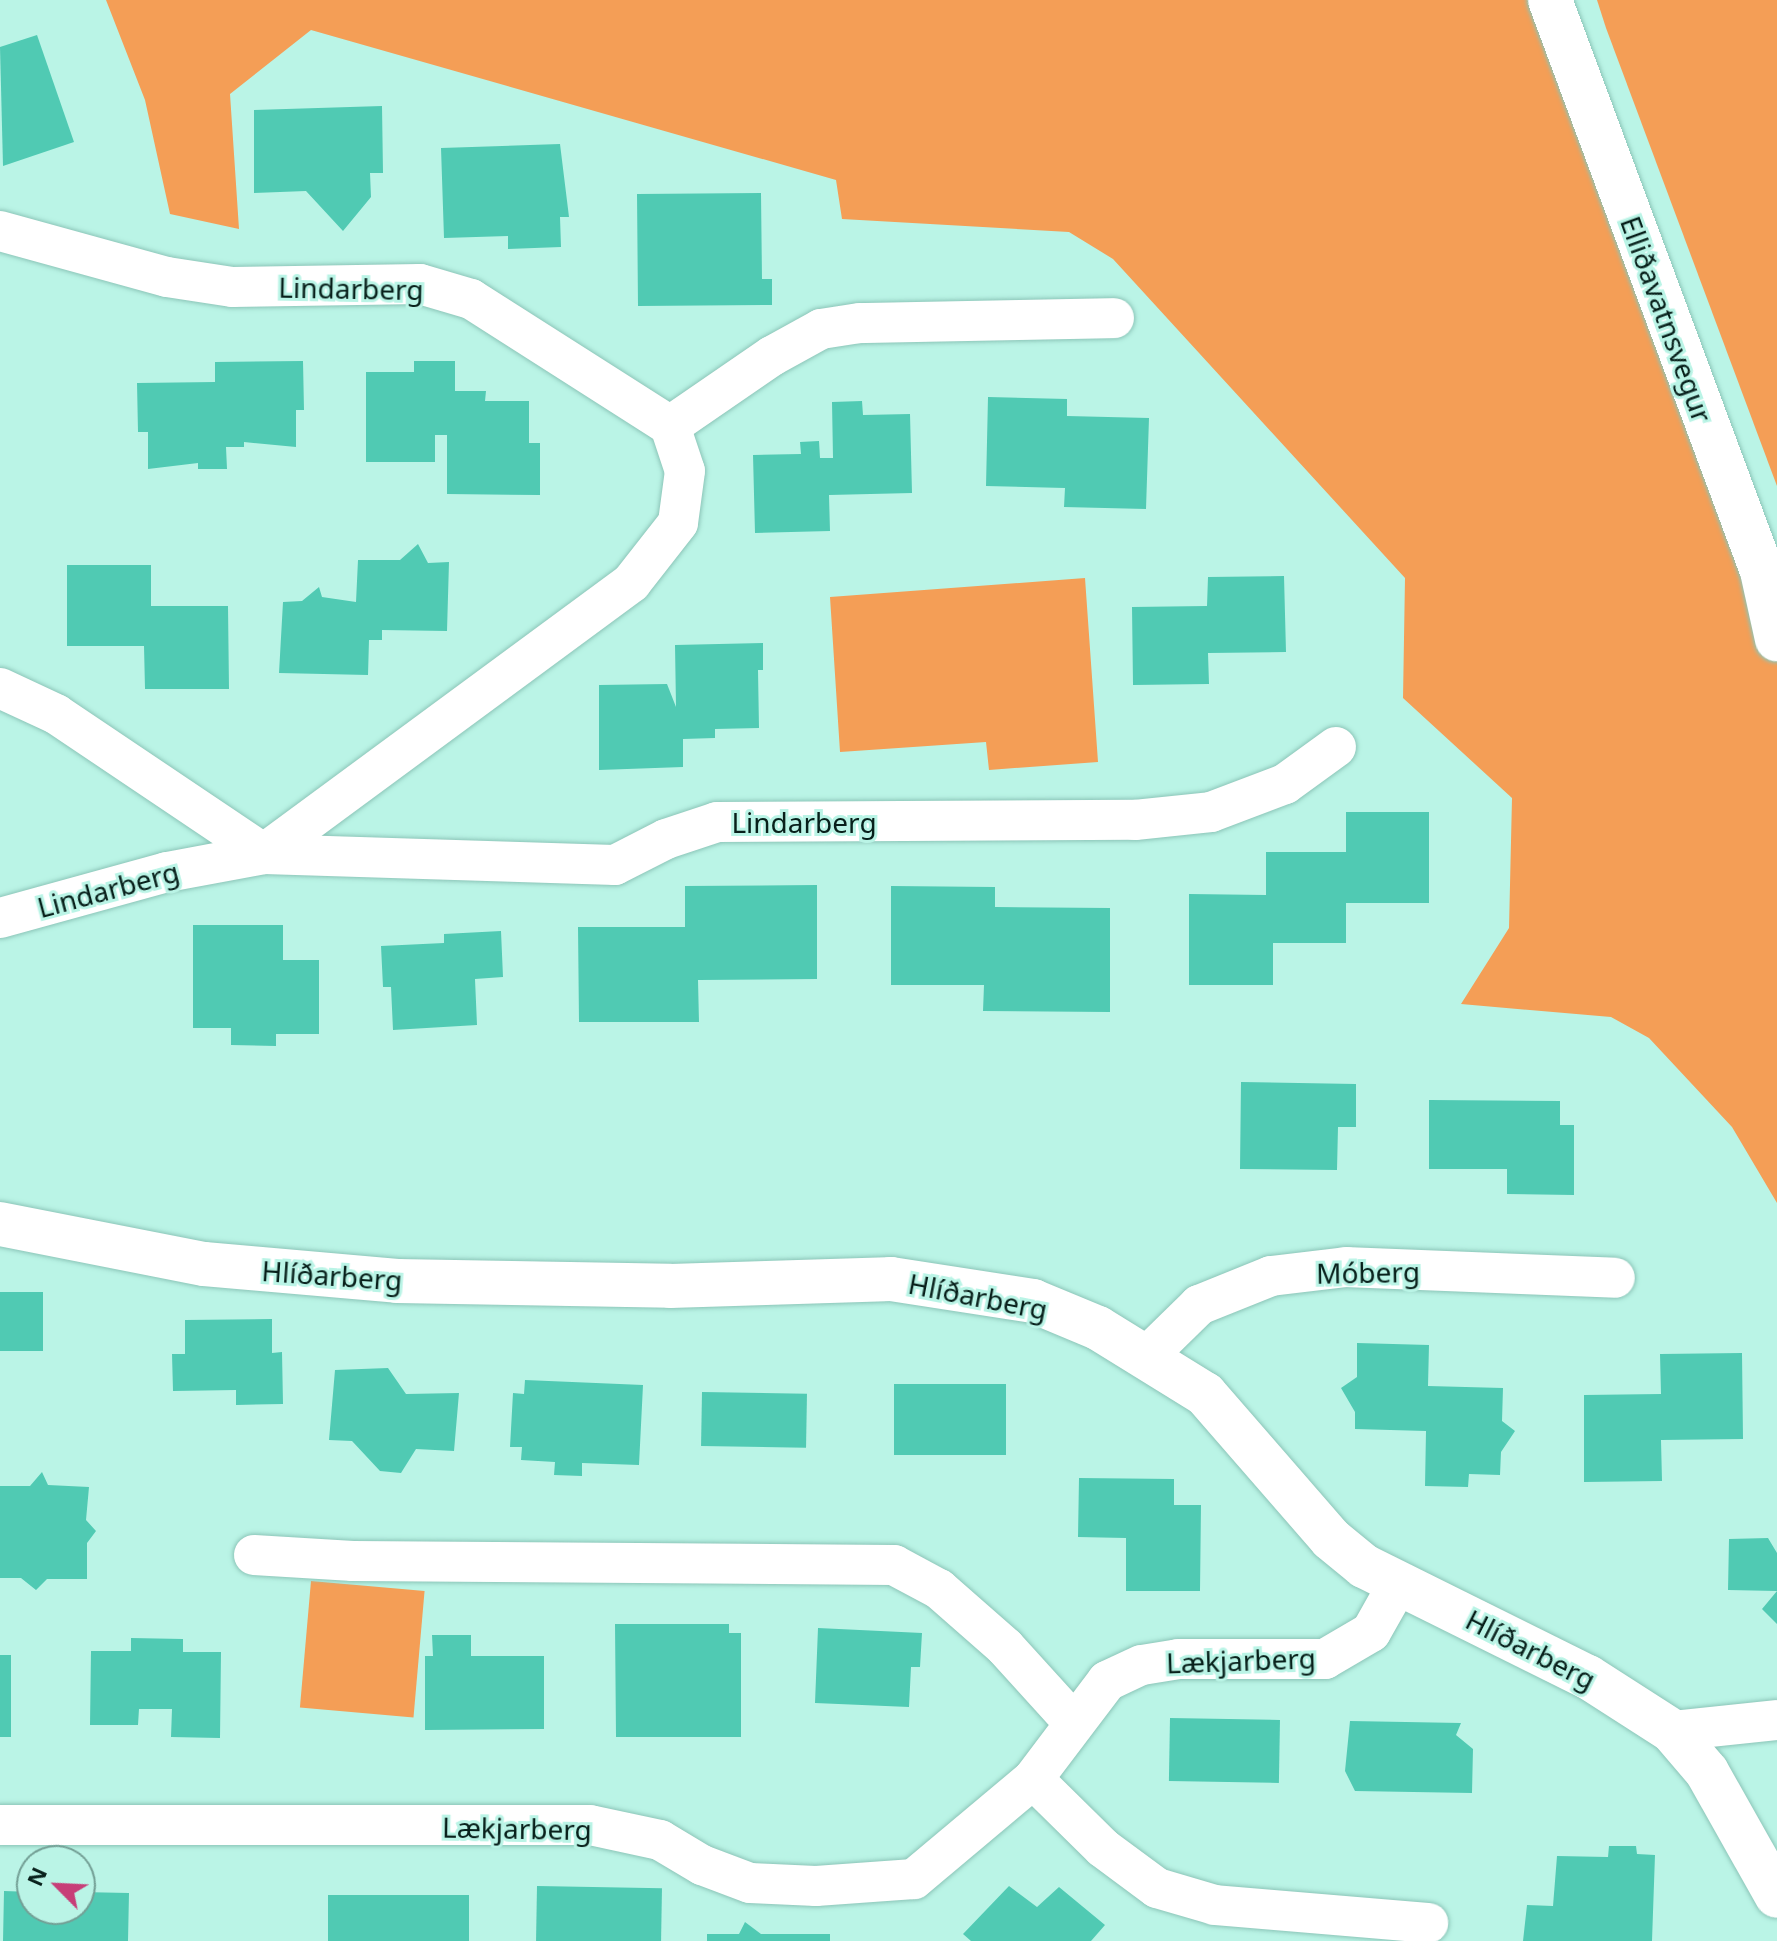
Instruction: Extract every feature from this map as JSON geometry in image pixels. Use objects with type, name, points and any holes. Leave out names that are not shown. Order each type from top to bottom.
[{"type":"street","name":"Elliðavatnsvegur","points":[[1550,0],[1762,571],[1777,639]]},
{"type":"street","name":"Lindarberg","points":[[0,231],[167,277],[232,287],[420,284],[471,299],[670,426],[685,471],[678,523],[631,583],[264,854]]},
{"type":"street","points":[[670,426],[821,329],[860,323],[1114,318]]},
{"type":"street","points":[[0,688],[56,714],[264,854]]},
{"type":"street","name":"Lindarberg","points":[[0,918],[167,872],[264,854],[615,865],[666,839],[717,822],[1135,820],[1211,812],[1285,784],[1336,747]]},
{"type":"street","name":"Hlíðarberg","points":[[0,1224],[204,1264],[397,1281],[670,1286],[891,1279],[1033,1301],[1098,1328],[1205,1394],[1331,1539],[1398,1584],[1588,1677],[1672,1731],[1707,1772],[1777,1896]]},
{"type":"street","name":"Móberg","points":[[1147,1356],[1199,1305],[1271,1276],[1346,1267],[1615,1278]]},
{"type":"street","points":[[254,1555],[353,1561],[894,1565],[950,1599],[1005,1647],[1074,1723]]},
{"type":"street","name":"Lækjarberg","points":[[0,1825],[590,1825],[660,1840],[702,1865],[750,1883],[816,1886],[914,1879],[1033,1779],[1107,1681],[1142,1665],[1178,1659],[1325,1659],[1371,1632],[1398,1584]]},
{"type":"street","points":[[1672,1731],[1777,1720]]},
{"type":"street","points":[[1033,1779],[1103,1848],[1157,1888],[1215,1905],[1428,1923]]},
{"type":"shaded area","points":[[106,0],[1552,0],[1777,637],[1777,1203],[1732,1127],[1649,1038],[1611,1017],[1461,1004],[1509,928],[1512,798],[1403,698],[1405,578],[1113,259],[1069,232],[842,219],[836,180],[311,30],[230,94],[239,229],[170,214],[145,100]]},
{"type":"shaded area","points":[[1597,0],[1777,0],[1777,486],[1606,28]]},
{"type":"shaded area","points":[[1085,578],[1098,762],[989,770],[986,742],[840,752],[830,597]]},
{"type":"shaded area","points":[[311,1581],[425,1591],[413,1717],[300,1708]]},
{"type":"building","points":[[37,35],[74,142],[3,166],[0,47]]},
{"type":"building","points":[[382,106],[383,173],[370,173],[371,197],[343,231],[306,191],[254,193],[254,110]]},
{"type":"building","points":[[560,144],[569,217],[560,217],[561,247],[508,249],[508,236],[444,238],[441,148]]},
{"type":"building","points":[[761,193],[762,279],[772,279],[772,305],[638,306],[637,194]]},
{"type":"building","points":[[303,361],[304,410],[296,410],[296,447],[244,442],[244,447],[226,447],[227,469],[198,469],[198,463],[148,469],[148,432],[138,432],[137,383],[215,382],[215,362]]},
{"type":"building","points":[[414,361],[455,361],[455,391],[486,391],[485,401],[529,401],[529,443],[540,443],[540,495],[447,494],[447,435],[435,435],[435,462],[366,462],[366,372],[414,372]]},
{"type":"building","points":[[988,397],[1067,399],[1067,416],[1149,418],[1146,509],[1064,507],[1065,488],[986,486]]},
{"type":"building","points":[[862,401],[863,415],[910,414],[912,493],[829,495],[830,531],[755,533],[753,455],[801,454],[800,442],[819,441],[820,458],[833,458],[832,402]]},
{"type":"building","points":[[418,544],[428,563],[449,562],[447,631],[382,630],[382,640],[369,640],[368,675],[279,673],[283,602],[302,601],[319,587],[322,597],[356,602],[358,560],[400,560]]},
{"type":"building","points":[[67,565],[151,565],[151,606],[228,606],[229,689],[145,689],[144,646],[67,646]]},
{"type":"building","points":[[1284,576],[1286,652],[1208,653],[1209,684],[1133,685],[1132,607],[1207,606],[1208,577]]},
{"type":"building","points":[[763,643],[763,670],[758,670],[759,728],[715,729],[715,738],[683,739],[683,767],[599,770],[599,685],[667,684],[676,707],[675,645]]},
{"type":"building","points":[[1346,812],[1429,812],[1429,903],[1346,903],[1346,943],[1273,943],[1273,985],[1189,985],[1189,894],[1266,895],[1266,852],[1346,852]]},
{"type":"building","points":[[817,885],[817,979],[698,980],[699,1022],[579,1022],[578,927],[685,927],[685,886]]},
{"type":"building","points":[[891,886],[995,887],[995,907],[1110,908],[1110,1012],[983,1011],[984,985],[891,985]]},
{"type":"building","points":[[193,925],[283,925],[283,960],[319,960],[319,1034],[276,1034],[276,1046],[231,1045],[231,1028],[193,1028]]},
{"type":"building","points":[[501,931],[503,977],[475,979],[477,1025],[393,1030],[391,987],[383,987],[381,946],[444,943],[444,934]]},
{"type":"building","points":[[1241,1082],[1356,1084],[1356,1127],[1338,1127],[1337,1170],[1240,1169]]},
{"type":"building","points":[[1429,1100],[1560,1101],[1560,1125],[1574,1125],[1574,1195],[1507,1194],[1507,1169],[1429,1169]]},
{"type":"building","points":[[0,1292],[43,1292],[43,1351],[0,1351]]},
{"type":"building","points":[[272,1319],[272,1353],[282,1352],[283,1404],[236,1405],[236,1390],[173,1391],[172,1354],[185,1354],[185,1320]]},
{"type":"building","points":[[1357,1343],[1429,1345],[1428,1386],[1503,1388],[1502,1421],[1515,1431],[1501,1452],[1500,1475],[1469,1474],[1468,1487],[1425,1486],[1426,1431],[1355,1429],[1355,1412],[1341,1388],[1357,1377]]},
{"type":"building","points":[[1742,1353],[1743,1439],[1661,1440],[1662,1481],[1584,1482],[1584,1395],[1661,1394],[1660,1354]]},
{"type":"building","points":[[388,1368],[406,1394],[459,1393],[454,1451],[416,1449],[401,1473],[380,1471],[352,1441],[329,1440],[335,1370]]},
{"type":"building","points":[[525,1380],[643,1385],[639,1465],[582,1463],[582,1476],[554,1475],[555,1462],[521,1460],[522,1447],[510,1447],[513,1393],[524,1394]]},
{"type":"building","points":[[894,1384],[1006,1384],[1006,1455],[894,1455]]},
{"type":"building","points":[[702,1392],[807,1394],[806,1448],[701,1446]]},
{"type":"building","points":[[42,1472],[48,1485],[89,1487],[86,1520],[96,1531],[87,1543],[87,1579],[47,1579],[36,1590],[21,1578],[0,1578],[0,1486],[30,1486]]},
{"type":"building","points":[[1079,1478],[1174,1479],[1174,1505],[1201,1505],[1200,1591],[1126,1591],[1126,1538],[1078,1537]]},
{"type":"building","points":[[1768,1538],[1777,1553],[1777,1591],[1728,1590],[1729,1539]]},
{"type":"building","points":[[1777,1591],[1777,1624],[1762,1609]]},
{"type":"building","points":[[615,1624],[729,1624],[729,1633],[741,1633],[741,1737],[616,1737]]},
{"type":"building","points":[[818,1628],[922,1633],[920,1667],[911,1667],[909,1707],[815,1703]]},
{"type":"building","points":[[432,1635],[471,1635],[471,1656],[544,1656],[544,1729],[425,1730],[425,1656],[433,1656]]},
{"type":"building","points":[[131,1638],[183,1639],[183,1652],[221,1652],[220,1738],[171,1737],[172,1709],[139,1709],[138,1725],[90,1725],[91,1651],[131,1651]]},
{"type":"building","points":[[0,1655],[11,1655],[11,1737],[0,1737]]},
{"type":"building","points":[[1170,1718],[1280,1720],[1279,1783],[1169,1781]]},
{"type":"building","points":[[1350,1721],[1461,1723],[1456,1735],[1473,1749],[1472,1793],[1355,1791],[1345,1771]]},
{"type":"building","points":[[1609,1846],[1636,1846],[1637,1854],[1655,1855],[1652,1941],[1523,1941],[1527,1905],[1553,1906],[1557,1856],[1608,1857]]},
{"type":"building","points":[[537,1886],[662,1888],[661,1941],[536,1941]]},
{"type":"building","points":[[1009,1886],[1037,1907],[1059,1887],[1105,1925],[1091,1941],[971,1941],[963,1934]]},
{"type":"building","points":[[4,1891],[16,1891],[16,1925],[96,1925],[96,1892],[129,1893],[128,1941],[3,1941]]},
{"type":"building","points":[[328,1895],[469,1895],[469,1941],[328,1941]]},
{"type":"building","points":[[745,1922],[761,1934],[830,1934],[830,1941],[707,1941],[707,1934],[739,1934]]}]
